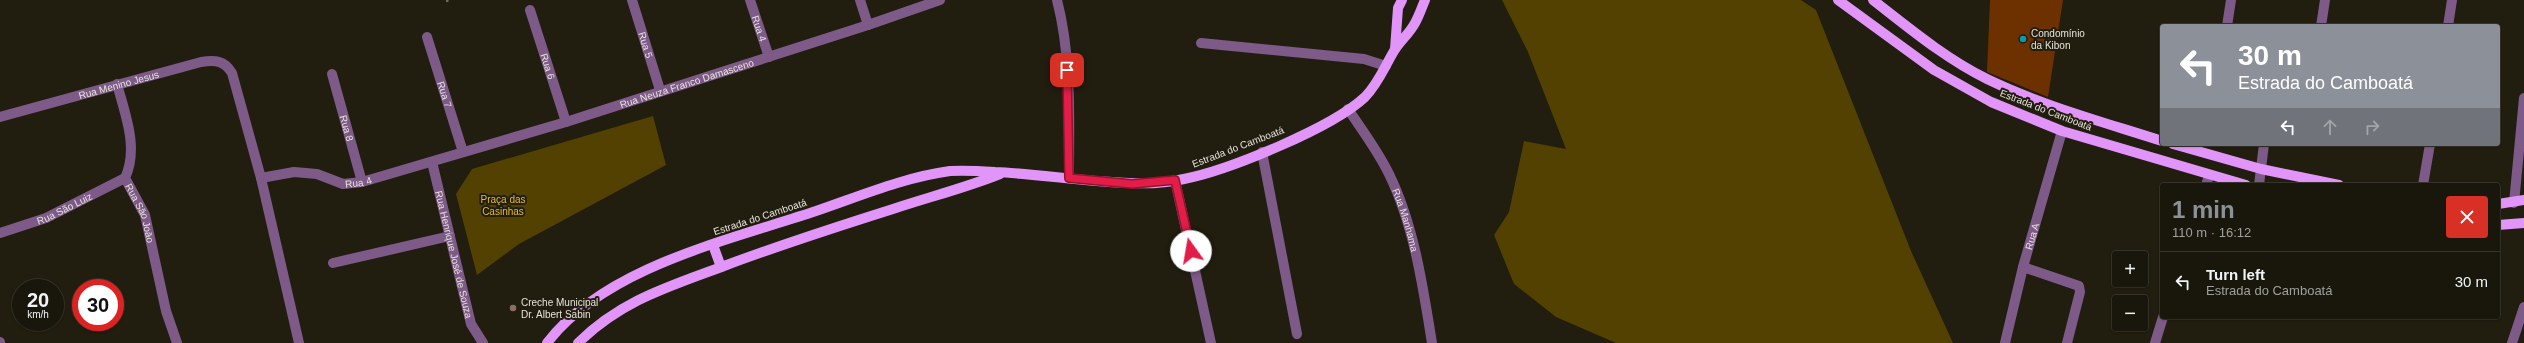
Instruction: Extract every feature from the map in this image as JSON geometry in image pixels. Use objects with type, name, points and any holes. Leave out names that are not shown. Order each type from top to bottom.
[{"type":"main road","name":"Estrada do Camboatá","points":[[1395,48],[1398,8],[1402,0]]},
{"type":"main road","name":"Estrada do Camboatá","points":[[547,343],[564,324],[610,289],[635,275],[713,245],[891,186],[929,176],[962,171],[1004,172],[1132,184],[1175,180],[1203,174],[1262,152],[1309,132],[1348,109],[1373,88],[1395,48],[1415,24],[1425,0]]},
{"type":"main road","name":"Estrada do Camboatá","points":[[1838,0],[1907,52],[1962,87],[2022,116],[2208,180],[2231,183]]},
{"type":"main road","name":"Estrada do Camboatá","points":[[1872,0],[1917,35],[1987,79],[2061,109],[2160,140]]},
{"type":"main road","points":[[2180,146],[2261,169],[2328,183]]},
{"type":"main road","name":"Estrada do Camboatá","points":[[578,343],[596,325],[632,301],[675,282],[722,267],[791,241],[964,188],[1004,172]]},
{"type":"main road","points":[[2500,204],[2514,203],[2524,200]]},
{"type":"main road","points":[[2500,225],[2524,223]]},
{"type":"main road","points":[[713,245],[722,267]]},
{"type":"street","name":"Rua 5","points":[[632,0],[660,90]]},
{"type":"street","name":"Rua 4","points":[[750,0],[769,57]]},
{"type":"street","points":[[860,0],[868,25]]},
{"type":"street","name":"Rua Neuza Franco Damasceno","points":[[432,162],[566,122],[660,90],[868,25],[940,0]]},
{"type":"street","points":[[1057,0],[1064,34],[1068,85],[1069,178]]},
{"type":"street","points":[[2227,24],[2231,0]]},
{"type":"street","points":[[2321,24],[2324,0]]},
{"type":"street","points":[[2448,24],[2452,0]]},
{"type":"street","name":"Rua 6","points":[[530,10],[566,122]]},
{"type":"street","name":"Rua 7","points":[[428,38],[463,152]]},
{"type":"street","points":[[1201,43],[1364,59],[1386,66]]},
{"type":"street","name":"Rua Menino Jesus","points":[[0,118],[117,84],[212,61],[221,62],[232,74],[261,178]]},
{"type":"street","name":"Rua 8","points":[[332,74],[362,182]]},
{"type":"street","name":"Rua Sāo Joāo","points":[[117,84],[128,128],[132,159],[125,178],[145,215],[166,311],[176,343]]},
{"type":"street","points":[[2514,203],[2524,98]]},
{"type":"street","name":"Rua Manhama","points":[[1348,109],[1377,151],[1402,204],[1424,290],[1432,343]]},
{"type":"street","name":"Rua A","points":[[2005,343],[2023,267],[2062,131]]},
{"type":"street","points":[[2259,183],[2264,146]]},
{"type":"street","points":[[2423,183],[2430,146]]},
{"type":"street","points":[[1262,152],[1297,334]]},
{"type":"street","name":"Rua 4","points":[[261,178],[294,172],[317,174],[343,184],[362,182],[432,162]]},
{"type":"street","name":"Rua Henrique José de Souza","points":[[432,162],[471,324],[484,343]]},
{"type":"street","name":"Rua São Luiz","points":[[0,233],[46,218],[125,178]]},
{"type":"street","points":[[261,178],[299,343]]},
{"type":"street","points":[[1175,180],[1211,343]]},
{"type":"street","points":[[333,263],[450,236]]},
{"type":"street","points":[[2023,267],[2078,286],[2080,292],[2067,343]]},
{"type":"street","points":[[2512,343],[2524,307]]},
{"type":"street","points":[[2155,343],[2162,319]]},
{"type":"green space","points":[[1502,0],[1801,0],[1816,10],[1911,251],[1953,343],[1616,343],[1556,317],[1514,284],[1494,235],[1509,212],[1524,141],[1566,149],[1528,52]]},
{"type":"green space","name":"Praça das Casinhas","points":[[653,116],[666,165],[519,244],[477,275],[456,194],[472,169]]},
{"type":"building","name":"Condomínio da Kibon","points":[[1990,0],[2063,0],[2048,97],[1987,72]]},
{"type":"place","name":"Condomínio da Kibon","points":[[2023,39]]},
{"type":"place","name":"Creche Municipal Dr. Albert Sabin","points":[[513,308]]},
{"type":"route","points":[[1067,70],[1069,178],[1132,184],[1175,180],[1191,251]]}]
